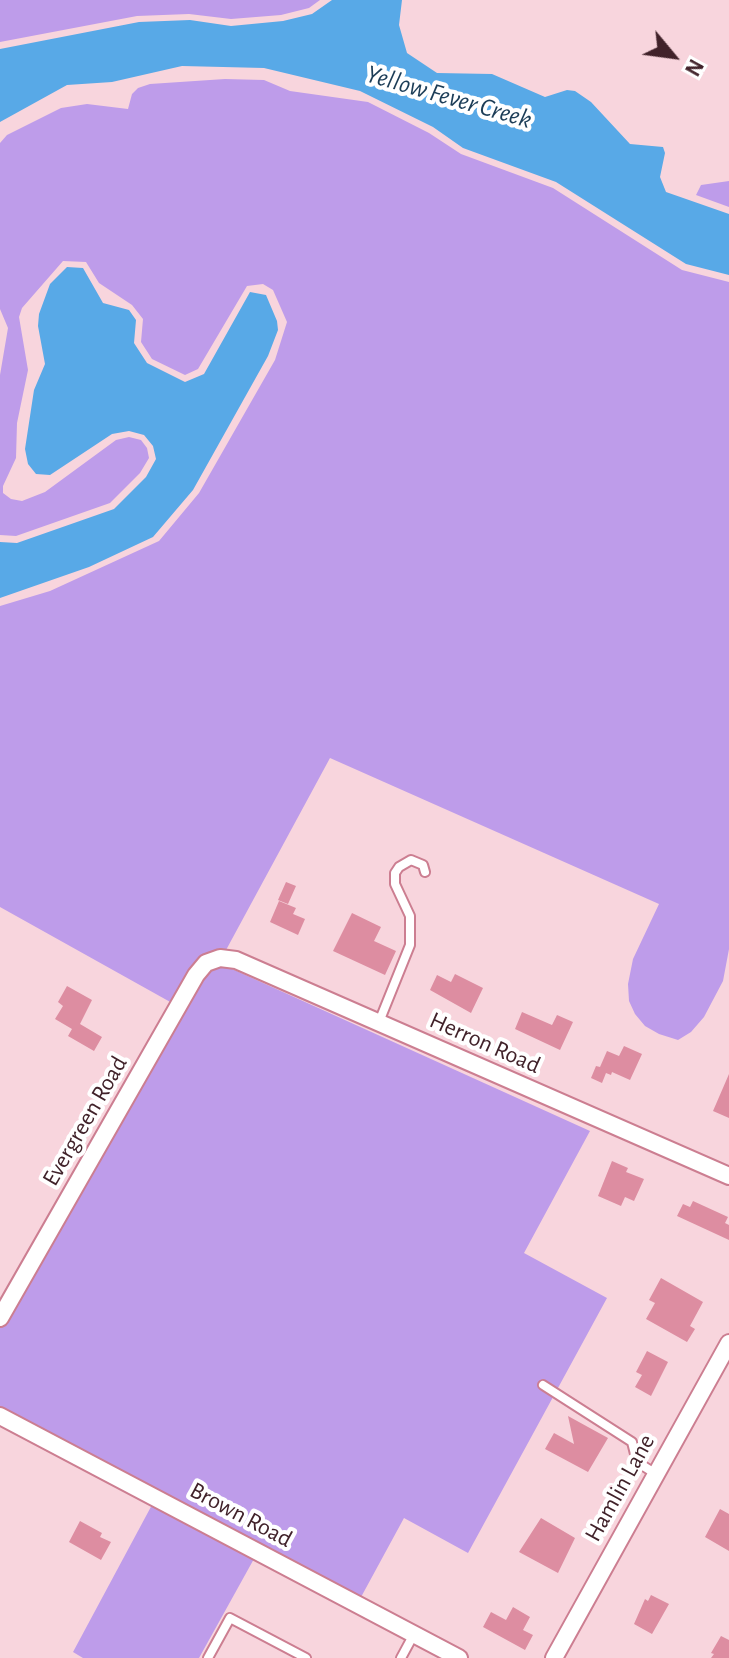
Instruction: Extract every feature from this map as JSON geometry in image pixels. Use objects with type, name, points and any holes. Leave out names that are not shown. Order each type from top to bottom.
[{"type":"street","name":"Herron Road","points":[[220,958],[236,960],[729,1176]]},
{"type":"street","name":"Evergreen Road","points":[[2,1309],[196,975],[206,963],[220,958]]},
{"type":"street","name":"Hamlin Lane","points":[[554,1658],[729,1343]]},
{"type":"street","name":"Brown Road","points":[[0,1416],[459,1658]]},
{"type":"lane","points":[[378,1022],[410,945],[410,916],[395,884],[395,873],[411,860],[423,865],[425,872]]},
{"type":"lane","points":[[543,1385],[632,1442],[637,1462],[656,1474]]},
{"type":"lane","points":[[208,1658],[230,1618],[306,1658]]},
{"type":"lane","points":[[401,1658],[414,1634]]},
{"type":"shaded area","points":[[0,0],[320,0],[309,8],[281,15],[231,19],[189,14],[137,16],[0,42]]},
{"type":"shaded area","points":[[264,80],[290,91],[368,102],[429,133],[461,154],[553,188],[682,270],[729,282],[729,949],[723,981],[704,1017],[691,1032],[678,1040],[659,1034],[645,1026],[635,1014],[629,1001],[628,984],[633,959],[659,904],[330,758],[219,963],[590,1131],[524,1253],[607,1298],[468,1553],[404,1518],[354,1610],[255,1557],[199,1658],[83,1658],[73,1652],[153,1503],[0,1425],[0,1327],[181,1008],[0,907],[0,606],[50,591],[159,541],[199,493],[275,360],[287,322],[273,290],[263,284],[247,286],[198,369],[185,375],[152,359],[141,342],[143,319],[132,305],[99,283],[86,262],[63,261],[22,308],[19,317],[28,370],[17,423],[16,458],[3,486],[3,493],[11,499],[22,501],[45,492],[116,440],[129,437],[141,440],[149,458],[140,473],[110,503],[16,536],[0,535],[0,375],[8,328],[0,309],[0,143],[7,135],[61,108],[87,104],[128,109],[132,94],[150,84]]},
{"type":"shaded area","points":[[729,181],[729,207],[696,195],[701,185]]},
{"type":"water","name":"Yellow Fever Creek","points":[[332,0],[402,0],[399,25],[407,53],[437,73],[492,74],[545,97],[567,90],[575,91],[591,102],[630,144],[663,147],[665,153],[660,177],[666,192],[729,214],[729,275],[686,264],[556,182],[463,148],[433,127],[360,91],[264,68],[182,66],[112,82],[67,85],[0,122],[0,49],[139,22],[190,20],[231,26],[283,21],[312,14]]},
{"type":"water","points":[[67,267],[83,268],[103,303],[129,310],[136,320],[134,343],[147,363],[185,382],[204,374],[250,292],[266,295],[278,330],[268,356],[193,490],[153,537],[89,567],[0,598],[0,542],[17,543],[114,509],[146,477],[156,459],[153,446],[144,435],[129,431],[112,434],[50,475],[36,474],[28,464],[25,449],[34,390],[45,364],[38,326],[39,314],[50,284]]},
{"type":"building","points":[[286,882],[296,886],[288,904],[278,900]]},
{"type":"building","points":[[279,901],[296,908],[293,914],[305,919],[298,935],[270,922]]},
{"type":"building","points":[[352,913],[381,927],[374,941],[396,951],[385,975],[333,951]]},
{"type":"building","points":[[455,974],[483,988],[471,1013],[430,990],[437,975],[451,982]]},
{"type":"building","points":[[67,986],[92,1000],[80,1024],[102,1037],[94,1051],[68,1036],[72,1029],[55,1019],[63,1006],[58,1002]]},
{"type":"building","points":[[522,1012],[552,1025],[557,1015],[573,1022],[560,1050],[515,1029]]},
{"type":"building","points":[[624,1046],[642,1054],[630,1080],[612,1072],[611,1075],[606,1073],[602,1083],[591,1078],[607,1051],[619,1056]]},
{"type":"building","points":[[729,1074],[729,1118],[713,1111]]},
{"type":"building","points":[[612,1161],[628,1168],[626,1172],[644,1179],[634,1201],[625,1197],[621,1206],[598,1196]]},
{"type":"building","points":[[693,1201],[728,1217],[725,1223],[729,1225],[729,1240],[677,1216],[683,1204],[690,1207]]},
{"type":"building","points":[[661,1278],[703,1302],[690,1326],[695,1329],[687,1342],[646,1319],[655,1303],[649,1300]]},
{"type":"building","points":[[647,1351],[668,1362],[651,1396],[635,1387],[642,1375],[636,1372]]},
{"type":"building","points":[[568,1416],[608,1438],[588,1472],[545,1449],[554,1433],[574,1444]]},
{"type":"building","points":[[720,1509],[729,1514],[729,1551],[705,1537]]},
{"type":"building","points":[[541,1518],[575,1538],[558,1573],[519,1552]]},
{"type":"building","points":[[80,1521],[102,1533],[100,1537],[111,1542],[101,1560],[69,1542]]},
{"type":"building","points":[[651,1595],[669,1604],[652,1634],[634,1624],[645,1599],[648,1601]]},
{"type":"building","points":[[513,1607],[530,1617],[523,1630],[533,1635],[525,1650],[483,1627],[491,1612],[506,1620]]},
{"type":"building","points":[[721,1636],[729,1640],[729,1658],[711,1658],[714,1654],[711,1653]]}]
